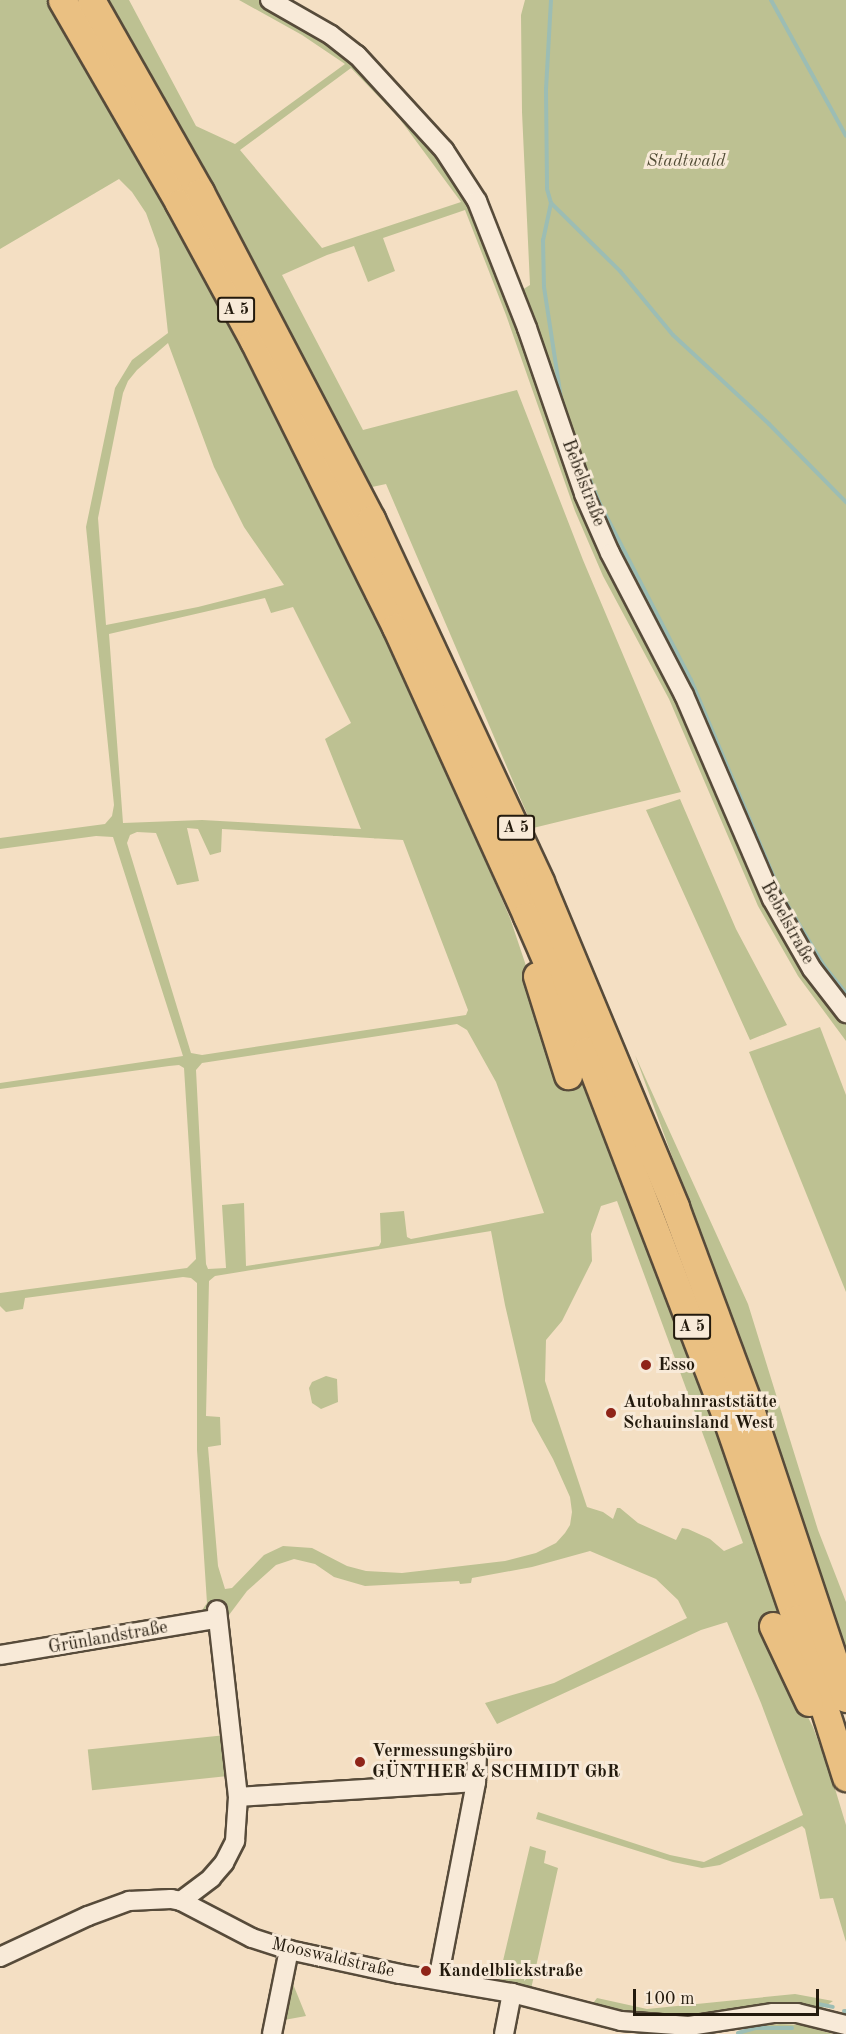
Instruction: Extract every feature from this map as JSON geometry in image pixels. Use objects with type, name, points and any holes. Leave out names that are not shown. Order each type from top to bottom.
[{"type":"highway","name":"A 5","points":[[62,0],[179,203],[254,341],[396,627],[527,916],[586,1052],[649,1210],[727,1419],[796,1619],[846,1777]]},
{"type":"highway","name":"A 5","points":[[90,0],[200,192],[372,519],[540,882],[675,1207],[749,1406],[846,1698]]},
{"type":"highway","points":[[527,916],[537,975],[568,1075]]},
{"type":"highway","points":[[773,1626],[802,1689],[837,1746]]},
{"type":"street","name":"Bebelstraße","points":[[270,0],[331,36],[357,55],[444,150],[477,201],[527,328],[584,494],[610,553],[684,695],[772,899],[812,969],[846,1013]]},
{"type":"street","name":"Grünlandstraße","points":[[0,1655],[216,1614],[232,1726],[238,1797]]},
{"type":"street","points":[[438,1980],[476,1782],[477,1754]]},
{"type":"street","points":[[181,1901],[211,1878],[224,1863],[235,1841],[238,1797],[476,1782]]},
{"type":"street","name":"Mooswaldstraße","points":[[0,1957],[88,1916],[129,1901],[154,1898],[181,1901],[252,1938],[290,1950],[512,1993],[621,2020],[654,2025],[689,2026],[772,2013],[796,2013],[846,2025]]},
{"type":"street","points":[[272,2034],[290,1950]]},
{"type":"street","points":[[504,2034],[512,1993]]},
{"type":"green space","points":[[0,0],[47,0],[212,291],[279,418],[389,639],[510,918],[563,1076],[586,1085],[707,1401],[782,1617],[763,1629],[813,1727],[833,1782],[846,1825],[846,1942],[833,1898],[820,1899],[805,1829],[802,1826],[720,1865],[702,1868],[673,1862],[536,1819],[538,1812],[670,1855],[704,1862],[803,1815],[761,1703],[727,1622],[701,1630],[497,1724],[485,1703],[554,1683],[687,1618],[678,1600],[656,1579],[590,1551],[532,1567],[472,1578],[471,1583],[460,1584],[459,1581],[365,1586],[334,1577],[315,1564],[294,1559],[276,1565],[247,1591],[226,1619],[212,1632],[198,1616],[207,1603],[197,1450],[197,1283],[191,1278],[183,1277],[25,1298],[23,1309],[6,1312],[0,1306],[0,1293],[187,1268],[196,1259],[184,1068],[179,1065],[169,1066],[0,1089],[0,1083],[183,1056],[113,837],[96,836],[0,849],[0,838],[105,824],[112,816],[114,805],[86,527],[115,388],[132,360],[168,333],[159,249],[146,213],[132,192],[119,179],[0,249]],"holes":[[[168,343],[214,467],[244,527],[284,585],[198,607],[106,625],[98,518],[123,393],[128,381]],[[265,598],[271,613],[293,607],[351,723],[325,739],[361,829],[202,820],[123,823],[109,634]],[[187,828],[198,829],[210,855],[221,852],[222,829],[403,840],[468,1010],[466,1015],[202,1055],[191,1053],[127,843],[130,835],[137,832],[156,833],[177,885],[199,881]],[[457,1024],[467,1030],[496,1082],[544,1213],[411,1239],[407,1237],[404,1211],[380,1213],[381,1242],[379,1246],[246,1266],[244,1203],[222,1205],[226,1268],[208,1269],[196,1070],[202,1063]],[[617,1201],[743,1543],[724,1551],[710,1539],[682,1528],[676,1540],[638,1523],[620,1508],[617,1508],[613,1519],[603,1512],[587,1507],[545,1381],[546,1340],[562,1321],[592,1261],[591,1234],[601,1206]],[[491,1231],[505,1305],[532,1421],[570,1497],[572,1512],[570,1525],[565,1533],[556,1543],[536,1553],[505,1561],[402,1573],[366,1571],[347,1566],[312,1548],[283,1546],[264,1555],[232,1588],[225,1589],[218,1566],[208,1447],[221,1445],[220,1417],[206,1416],[209,1281],[215,1276]]]},
{"type":"green space","name":"Stadtwald","points":[[108,0],[129,0],[196,126],[235,144],[345,64],[302,35],[239,0],[289,0],[329,24],[389,74],[456,150],[474,178],[511,259],[522,290],[530,285],[522,112],[521,15],[525,0],[846,0],[846,1041],[798,976],[758,906],[669,699],[603,576],[575,511],[506,315],[465,210],[383,238],[395,271],[368,282],[354,246],[282,275],[363,430],[517,390],[583,560],[681,792],[533,828],[386,484],[372,487],[229,217]],"holes":[[[351,68],[399,118],[461,202],[322,248],[240,150]]]},
{"type":"green space","points":[[680,799],[736,929],[787,1025],[750,1040],[646,810]]},
{"type":"green space","points":[[820,1027],[846,1095],[846,1292],[749,1052]]},
{"type":"green space","points":[[635,1055],[748,1304],[818,1530],[846,1602],[846,1648],[763,1405]]},
{"type":"green space","points":[[326,1376],[337,1379],[338,1402],[321,1409],[312,1403],[309,1388],[312,1382]]},
{"type":"green space","points":[[226,1735],[230,1776],[92,1790],[88,1750]]},
{"type":"green space","points":[[530,1846],[546,1851],[544,1863],[558,1868],[531,1989],[498,1982]]},
{"type":"green space","points":[[293,1984],[306,2016],[284,2020],[292,1989]]},
{"type":"green space","points":[[795,1994],[833,2001],[821,2009],[774,2003],[661,2020],[591,2006],[597,1998],[647,2009]]},
{"type":"green space","points":[[801,2025],[833,2034],[736,2034],[754,2026]]},
{"type":"waterway","points":[[551,0],[546,89],[547,189],[551,203],[620,271],[673,335],[769,424],[846,502]]},
{"type":"waterway","points":[[771,0],[846,136]]},
{"type":"waterway","points":[[551,203],[543,240],[544,287],[561,398],[579,453],[599,502],[691,680],[782,896],[824,966],[846,993]]},
{"type":"waterway","points":[[818,2004],[833,2007]]},
{"type":"waterway","points":[[738,2033],[755,2028],[792,2028]]},
{"type":"place","name":"Esso","points":[[646,1365]]},
{"type":"place","name":"Autobahnraststätte Schauinsland West","points":[[611,1413]]},
{"type":"place","name":"Vermessungsbüro GÜNTHER & SCHMIDT GbR","points":[[360,1762]]},
{"type":"place","name":"Kandelblickstraße","points":[[426,1971]]}]
